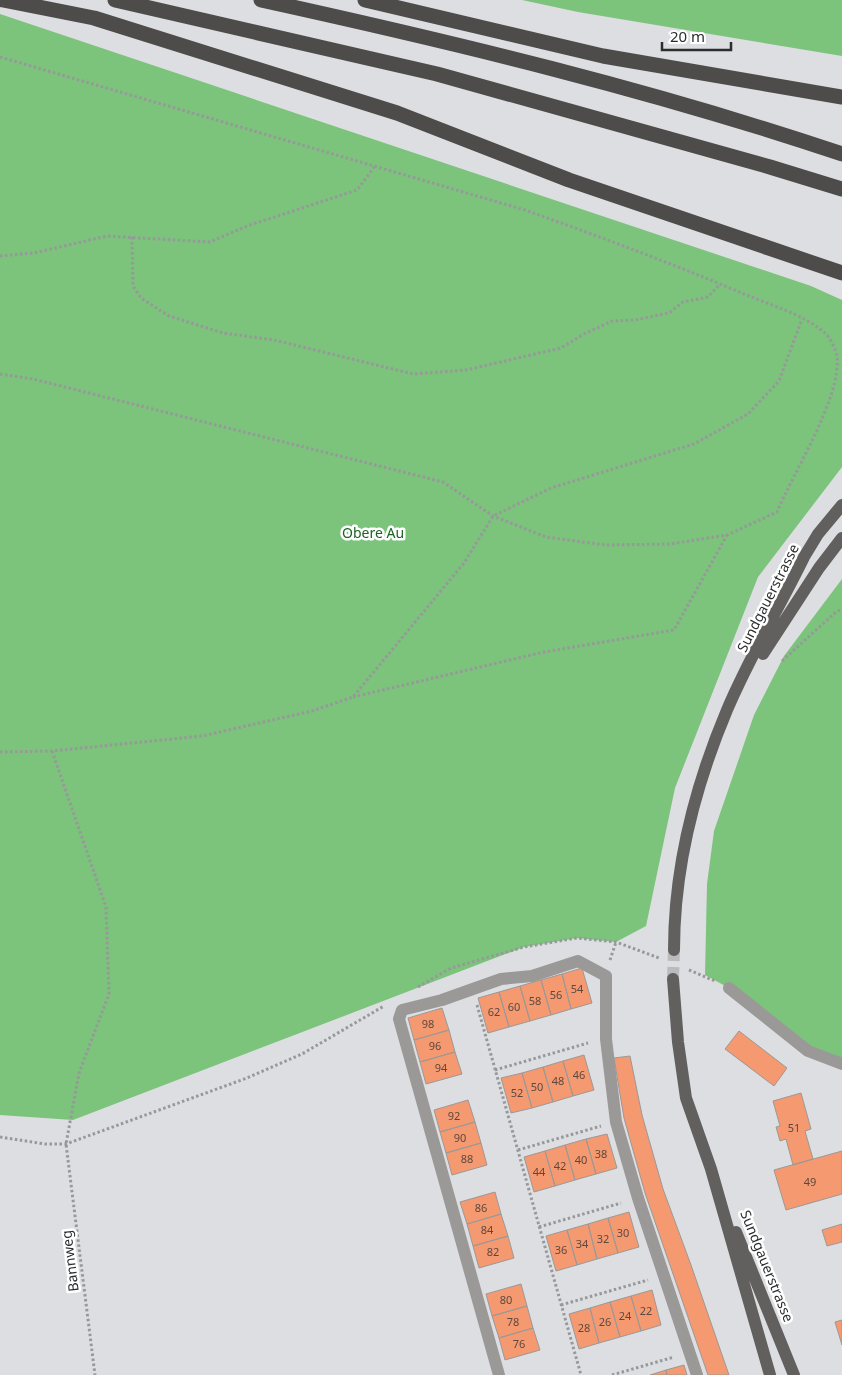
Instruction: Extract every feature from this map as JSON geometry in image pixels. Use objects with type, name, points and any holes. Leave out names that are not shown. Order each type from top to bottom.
[{"type":"highway","points":[[3,0],[94,18],[397,114],[569,180],[804,262],[842,273]]},
{"type":"highway","points":[[115,0],[437,74],[770,167],[842,190]]},
{"type":"highway","points":[[261,0],[448,41],[622,86],[842,154]]},
{"type":"highway","points":[[365,0],[603,56],[842,97]]},
{"type":"highway","points":[[804,262],[842,284]]},
{"type":"main road","name":"Sundgauerstrasse","points":[[674,950],[674,907],[689,825],[707,762],[728,709],[804,557],[818,534],[842,505]]},
{"type":"main road","name":"Sundgauerstrasse","points":[[728,709],[819,568],[842,538]]},
{"type":"main road","name":"Sundgauerstrasse","points":[[673,978],[678,1042],[686,1098],[711,1169],[794,1375]]},
{"type":"main road","name":"Sundgauerstrasse","points":[[711,1169],[770,1375]]},
{"type":"street","points":[[499,1375],[399,1019],[402,1010],[501,979],[532,976],[578,961],[606,976],[606,1038],[616,1122],[638,1198],[697,1375]]},
{"type":"street","points":[[729,988],[808,1050],[842,1064]]},
{"type":"path","points":[[0,57],[525,210],[720,284],[802,319],[827,334],[838,357],[837,383],[830,408],[817,436],[787,487],[777,512],[727,535],[670,544],[606,545],[546,537],[493,516],[443,482],[34,379],[0,374]]},
{"type":"path","points":[[0,256],[34,252],[107,236],[210,242],[247,226],[358,190],[375,166]]},
{"type":"path","points":[[132,237],[133,286],[141,298],[169,316],[223,334],[274,340],[413,374],[466,370],[561,348],[584,334],[612,321],[635,320],[669,313],[683,302],[708,297],[720,284]]},
{"type":"path","points":[[353,697],[464,563],[493,516],[551,488],[694,444],[748,414],[779,380],[802,319]]},
{"type":"path","points":[[0,752],[52,751],[202,736],[312,711],[353,697],[544,652],[674,630],[727,535]]},
{"type":"path","points":[[778,664],[837,612],[842,610]]},
{"type":"path","name":"Bannweg","points":[[52,751],[106,907],[108,994],[79,1073],[66,1144],[95,1375]]},
{"type":"path","points":[[409,992],[451,968],[524,948],[578,938],[616,942],[613,951]]},
{"type":"path","points":[[472,989],[581,1375]]},
{"type":"path","points":[[0,1137],[45,1144],[66,1144],[271,1068],[302,1054],[392,1001]]},
{"type":"path","points":[[495,1070],[606,1038]]},
{"type":"path","points":[[518,1150],[616,1122]]},
{"type":"path","points":[[539,1227],[638,1198]]},
{"type":"path","points":[[561,1305],[664,1276]]},
{"type":"path","points":[[612,1375],[690,1353]]},
{"type":"green space","points":[[522,0],[842,0],[842,56],[578,12]]},
{"type":"green space","name":"Obere Au","points":[[0,14],[811,286],[842,300],[842,467],[758,577],[675,788],[646,926],[616,942],[577,938],[524,947],[73,1120],[0,1115]]},
{"type":"green space","points":[[842,579],[842,1064],[808,1051],[729,988],[705,975],[707,884],[714,831],[754,715],[784,656]]},
{"type":"building","points":[[582,968],[592,1003],[571,1009],[562,974]]},
{"type":"building","points":[[562,974],[571,1009],[551,1015],[541,980]]},
{"type":"building","points":[[541,980],[551,1015],[530,1021],[520,986]]},
{"type":"building","points":[[520,986],[530,1021],[509,1027],[499,992]]},
{"type":"building","points":[[499,992],[509,1027],[488,1033],[478,998]]},
{"type":"building","points":[[442,1008],[449,1030],[414,1040],[408,1018]]},
{"type":"building","points":[[449,1030],[455,1052],[420,1062],[414,1040]]},
{"type":"building","points":[[739,1031],[787,1068],[774,1086],[725,1049]]},
{"type":"building","points":[[455,1052],[462,1074],[426,1084],[420,1062]]},
{"type":"building","points":[[584,1055],[594,1090],[573,1096],[563,1061]]},
{"type":"building","points":[[630,1056],[642,1115],[663,1189],[729,1375],[708,1375],[645,1193],[624,1118],[614,1058]]},
{"type":"building","points":[[563,1061],[573,1096],[553,1102],[543,1067]]},
{"type":"building","points":[[543,1067],[553,1102],[532,1108],[522,1073]]},
{"type":"building","points":[[522,1073],[532,1108],[511,1113],[501,1078]]},
{"type":"building","points":[[801,1093],[811,1129],[805,1131],[813,1159],[793,1165],[786,1139],[780,1141],[776,1127],[780,1126],[773,1101]]},
{"type":"building","points":[[468,1100],[475,1122],[440,1132],[434,1110]]},
{"type":"building","points":[[475,1122],[481,1143],[446,1153],[440,1132]]},
{"type":"building","points":[[607,1134],[617,1168],[596,1174],[586,1139]]},
{"type":"building","points":[[586,1139],[596,1174],[575,1180],[565,1145]]},
{"type":"building","points":[[481,1143],[487,1165],[452,1175],[446,1153]]},
{"type":"building","points":[[565,1145],[575,1180],[555,1186],[545,1151]]},
{"type":"building","points":[[545,1151],[555,1186],[534,1192],[524,1157]]},
{"type":"building","points":[[842,1151],[842,1194],[786,1210],[774,1170]]},
{"type":"building","points":[[495,1192],[501,1214],[467,1224],[460,1202]]},
{"type":"building","points":[[629,1212],[639,1247],[618,1253],[608,1218]]},
{"type":"building","points":[[501,1214],[508,1236],[473,1246],[467,1224]]},
{"type":"building","points":[[608,1218],[618,1253],[597,1259],[588,1224]]},
{"type":"building","points":[[588,1224],[597,1259],[577,1265],[567,1230]]},
{"type":"building","points":[[842,1224],[842,1242],[827,1246],[822,1230]]},
{"type":"building","points":[[567,1230],[577,1265],[556,1271],[546,1236]]},
{"type":"building","points":[[508,1236],[514,1258],[479,1268],[473,1246]]},
{"type":"building","points":[[521,1284],[527,1306],[492,1316],[486,1294]]},
{"type":"building","points":[[652,1290],[661,1325],[641,1331],[631,1296]]},
{"type":"building","points":[[631,1296],[641,1331],[620,1337],[610,1302]]},
{"type":"building","points":[[610,1302],[620,1337],[599,1343],[590,1308]]},
{"type":"building","points":[[527,1306],[533,1328],[499,1338],[492,1316]]},
{"type":"building","points":[[590,1308],[599,1343],[579,1349],[569,1314]]},
{"type":"building","points":[[842,1320],[842,1345],[835,1322]]},
{"type":"building","points":[[533,1328],[540,1350],[505,1360],[499,1338]]},
{"type":"building","points":[[684,1365],[687,1375],[667,1375],[666,1370]]},
{"type":"building","points":[[666,1370],[667,1375],[650,1375]]},
{"type":"tunnel","points":[[673,979],[674,950]]}]
